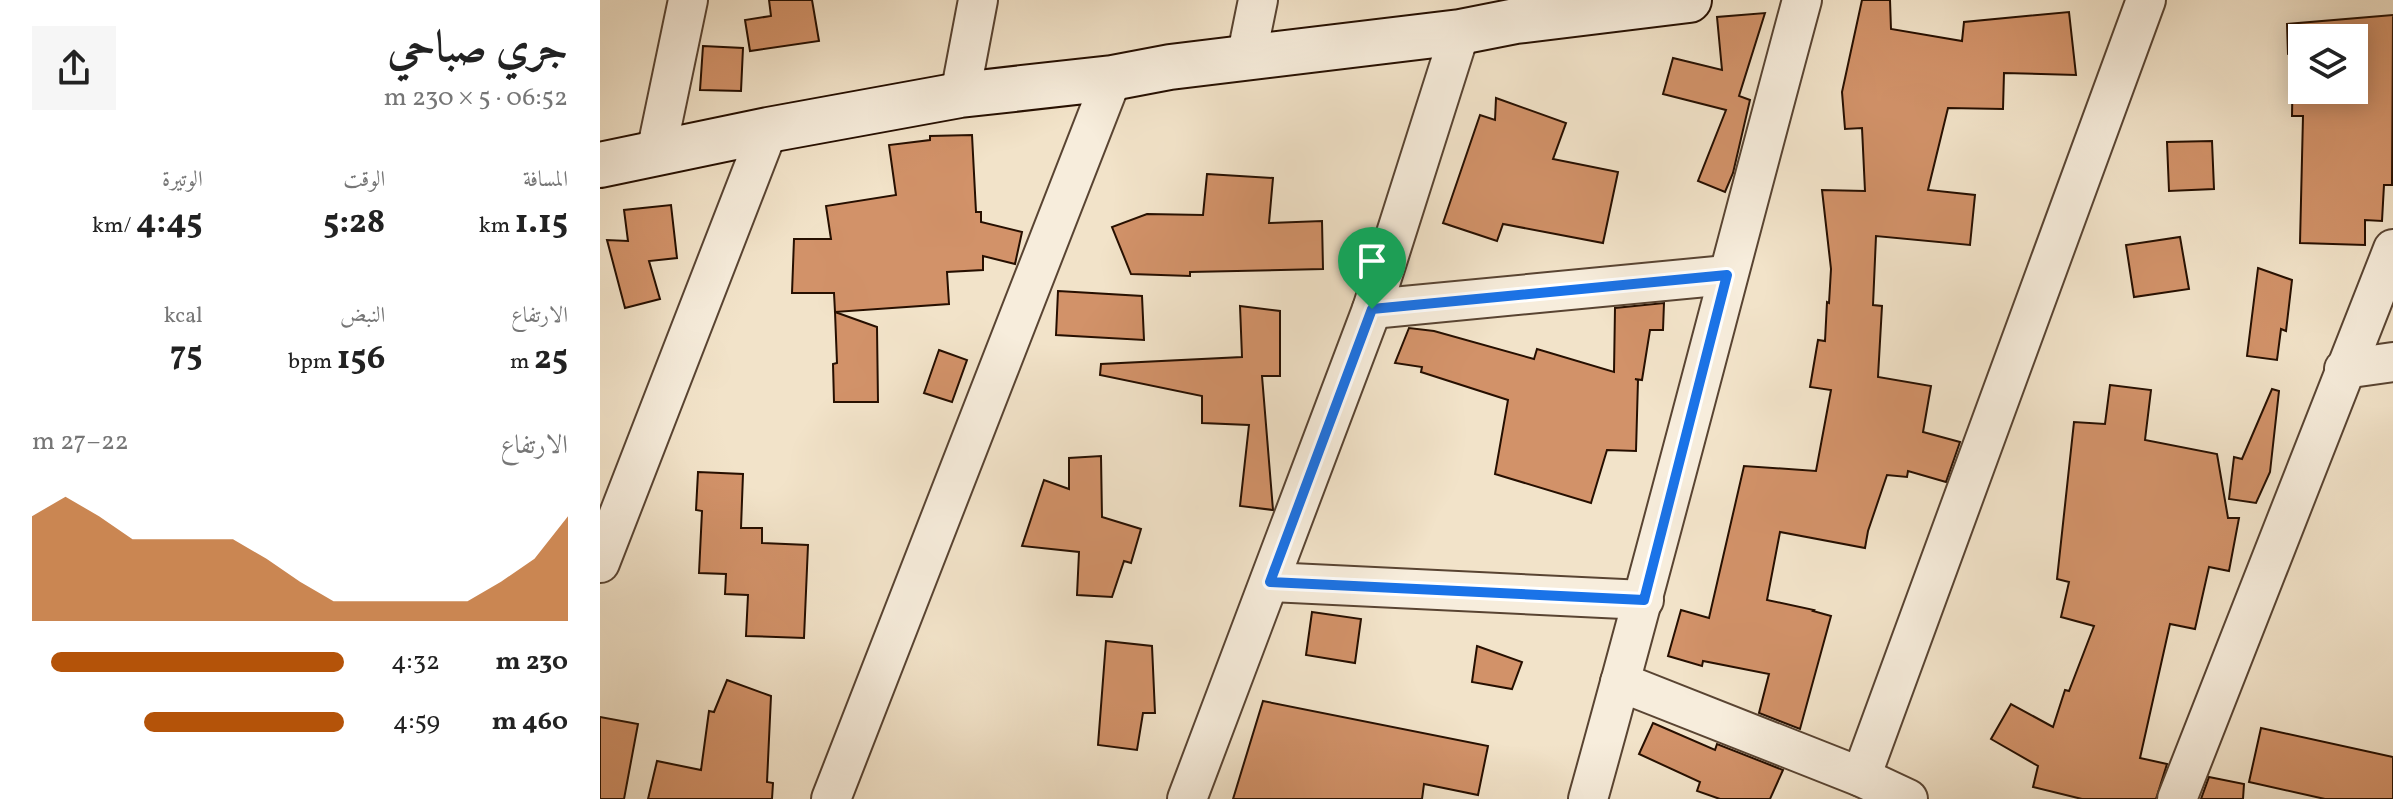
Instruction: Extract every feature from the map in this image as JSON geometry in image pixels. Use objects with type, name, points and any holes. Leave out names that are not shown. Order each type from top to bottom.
[{"type":"street","points":[[656,153],[688,0]]},
{"type":"street","points":[[960,95],[978,0]]},
{"type":"street","points":[[1246,59],[1258,0]]},
{"type":"street","points":[[600,165],[960,95],[1460,32],[1519,11],[1689,0]]},
{"type":"street","points":[[1588,799],[1644,600],[1727,275],[1802,0]]},
{"type":"street","points":[[1861,777],[2146,0]]},
{"type":"street","points":[[1187,799],[1372,309],[1460,32]]},
{"type":"street","points":[[831,799],[1112,78]]},
{"type":"street","points":[[600,563],[768,130]]},
{"type":"street","points":[[2177,799],[2393,249]]},
{"type":"street","points":[[1372,309],[1727,275]]},
{"type":"street","points":[[2344,369],[2393,362]]},
{"type":"street","points":[[1270,582],[1644,600]]},
{"type":"street","points":[[1620,682],[1861,777],[1908,799]]},
{"type":"building","points":[[769,0],[812,0],[819,41],[750,51],[745,20],[771,16]]},
{"type":"building","points":[[1862,0],[1890,0],[1891,29],[1962,41],[1964,22],[2069,12],[2076,75],[2004,73],[2003,109],[1948,108],[1928,190],[1975,195],[1970,245],[1876,236],[1873,305],[1882,306],[1878,377],[1931,386],[1923,432],[1960,442],[1946,482],[1908,471],[1907,477],[1887,475],[1865,548],[1780,532],[1767,600],[1831,616],[1800,729],[1759,713],[1769,674],[1703,661],[1702,666],[1668,656],[1681,610],[1709,618],[1744,466],[1816,471],[1831,390],[1810,387],[1818,340],[1825,341],[1829,303],[1831,269],[1822,190],[1865,191],[1862,128],[1845,129],[1842,92]]},
{"type":"building","points":[[1765,13],[1739,96],[1750,100],[1733,173],[1725,192],[1698,181],[1726,110],[1663,94],[1673,58],[1722,70],[1717,17]]},
{"type":"building","points":[[2393,15],[2392,185],[2384,185],[2382,221],[2365,220],[2365,245],[2300,243],[2303,116],[2292,116],[2292,104],[2368,104],[2368,24],[2288,24],[2288,54],[2287,24]]},
{"type":"building","points":[[703,46],[743,48],[741,91],[700,90]]},
{"type":"building","points":[[1496,98],[1566,123],[1553,159],[1618,172],[1603,243],[1503,224],[1497,241],[1443,223],[1480,115],[1495,120]]},
{"type":"building","points":[[972,135],[976,212],[981,212],[981,222],[1022,232],[1015,264],[983,256],[983,270],[947,272],[949,304],[835,312],[834,293],[792,293],[794,239],[831,239],[826,206],[896,195],[889,145],[930,140],[930,136]]},
{"type":"building","points":[[2212,141],[2214,189],[2169,191],[2167,142]]},
{"type":"building","points":[[1207,174],[1273,178],[1269,223],[1322,221],[1323,269],[1190,272],[1190,276],[1131,274],[1112,227],[1147,214],[1203,215]]},
{"type":"building","points":[[671,205],[677,258],[649,261],[660,299],[625,308],[607,240],[628,241],[624,210]]},
{"type":"building","points":[[2180,237],[2189,289],[2134,297],[2126,245]]},
{"type":"building","points":[[2258,268],[2292,280],[2286,331],[2281,329],[2277,360],[2247,356]]},
{"type":"building","points":[[1058,291],[1142,296],[1144,340],[1056,335]]},
{"type":"building","points":[[1664,303],[1663,330],[1650,330],[1642,380],[1635,379],[1638,380],[1636,451],[1607,450],[1591,503],[1495,474],[1508,400],[1421,372],[1422,367],[1395,363],[1409,328],[1434,331],[1534,359],[1537,349],[1614,372],[1615,308]]},
{"type":"building","points":[[1240,306],[1280,311],[1280,376],[1262,376],[1273,510],[1240,506],[1249,425],[1202,423],[1202,396],[1100,375],[1101,364],[1242,357]]},
{"type":"building","points":[[835,312],[877,327],[878,402],[834,402],[833,364],[837,363]]},
{"type":"building","points":[[939,350],[967,360],[952,402],[924,393]]},
{"type":"building","points":[[2110,385],[2151,390],[2145,440],[2217,454],[2228,518],[2239,518],[2229,571],[2209,567],[2195,629],[2170,624],[2140,758],[2167,764],[2156,799],[2082,799],[2033,787],[2038,766],[1991,739],[2011,704],[2053,727],[2065,690],[2069,691],[2094,626],[2061,617],[2069,582],[2057,579],[2074,422],[2105,424]]},
{"type":"building","points":[[2272,389],[2279,391],[2270,472],[2256,503],[2229,499],[2234,457],[2242,459]]},
{"type":"building","points":[[1101,456],[1102,517],[1141,529],[1131,563],[1124,561],[1112,597],[1077,595],[1079,552],[1022,546],[1044,480],[1069,489],[1069,458]]},
{"type":"building","points":[[698,472],[743,474],[741,528],[762,528],[762,543],[808,545],[804,638],[746,636],[748,595],[725,594],[726,574],[699,573],[702,511],[696,510]]},
{"type":"building","points":[[1312,612],[1361,619],[1355,663],[1306,655]]},
{"type":"building","points":[[1106,641],[1152,646],[1155,713],[1143,713],[1137,750],[1098,745]]},
{"type":"building","points":[[1477,646],[1522,662],[1512,689],[1472,682]]},
{"type":"building","points":[[727,680],[771,696],[767,782],[773,783],[772,799],[648,799],[657,761],[701,770],[709,711],[714,712]]},
{"type":"building","points":[[1263,701],[1488,746],[1478,795],[1424,784],[1422,799],[1233,799]]},
{"type":"building","points":[[600,717],[638,724],[624,799],[600,799]]},
{"type":"building","points":[[1653,723],[1715,750],[1717,744],[1783,770],[1770,799],[1720,799],[1697,791],[1700,782],[1639,754]]},
{"type":"building","points":[[2261,728],[2393,757],[2393,799],[2325,799],[2249,782]]},
{"type":"building","points":[[2209,777],[2244,784],[2243,799],[2201,799]]},
{"type":"route","points":[[1727,275],[1644,600],[1270,582],[1372,309],[1727,275]]}]
